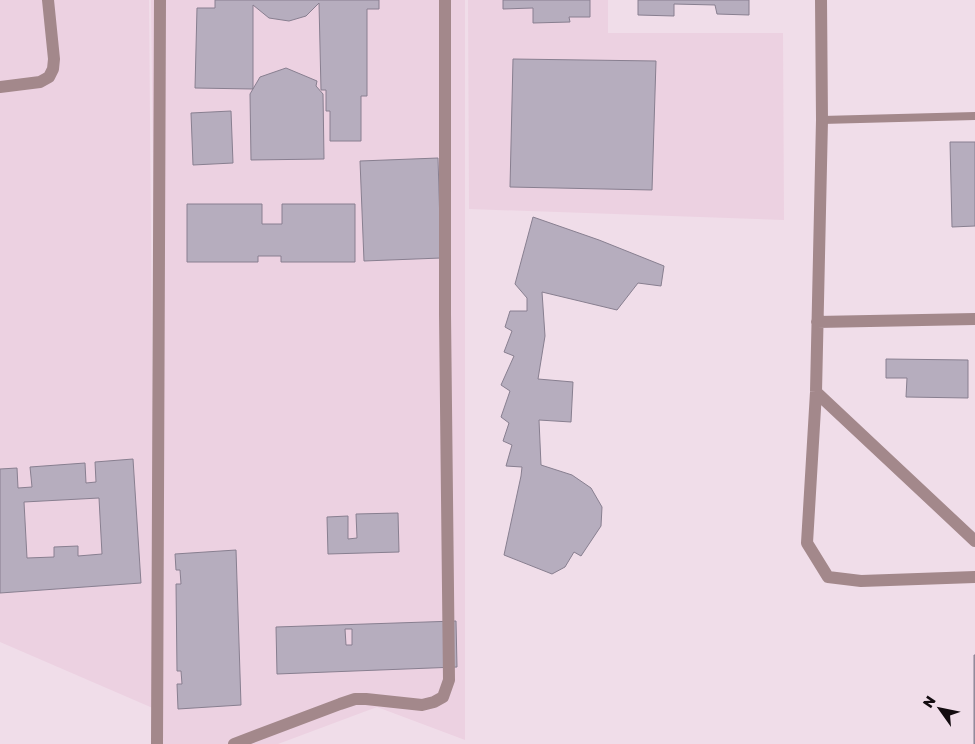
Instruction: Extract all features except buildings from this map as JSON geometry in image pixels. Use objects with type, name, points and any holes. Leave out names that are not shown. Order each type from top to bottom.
[{"type":"street","points":[[0,87],[40,82],[48,77],[53,69],[54,59],[48,0]]},
{"type":"street","points":[[157,744],[160,0]]},
{"type":"street","points":[[234,744],[331,707],[355,700],[366,699],[422,705],[434,702],[443,697],[449,680],[445,314],[445,0]]},
{"type":"street","points":[[821,0],[822,120],[816,392],[807,544],[828,577],[861,582],[975,577]]},
{"type":"street","points":[[817,322],[975,319]]},
{"type":"street","points":[[816,392],[975,541]]},
{"type":"lane","points":[[822,120],[975,116]]},
{"type":"shaded area","points":[[0,0],[149,0],[155,709],[0,642]]},
{"type":"shaded area","points":[[151,0],[465,0],[465,740],[377,707],[278,744],[160,744]]},
{"type":"shaded area","points":[[468,0],[608,0],[608,33],[783,33],[784,220],[469,209]]}]
